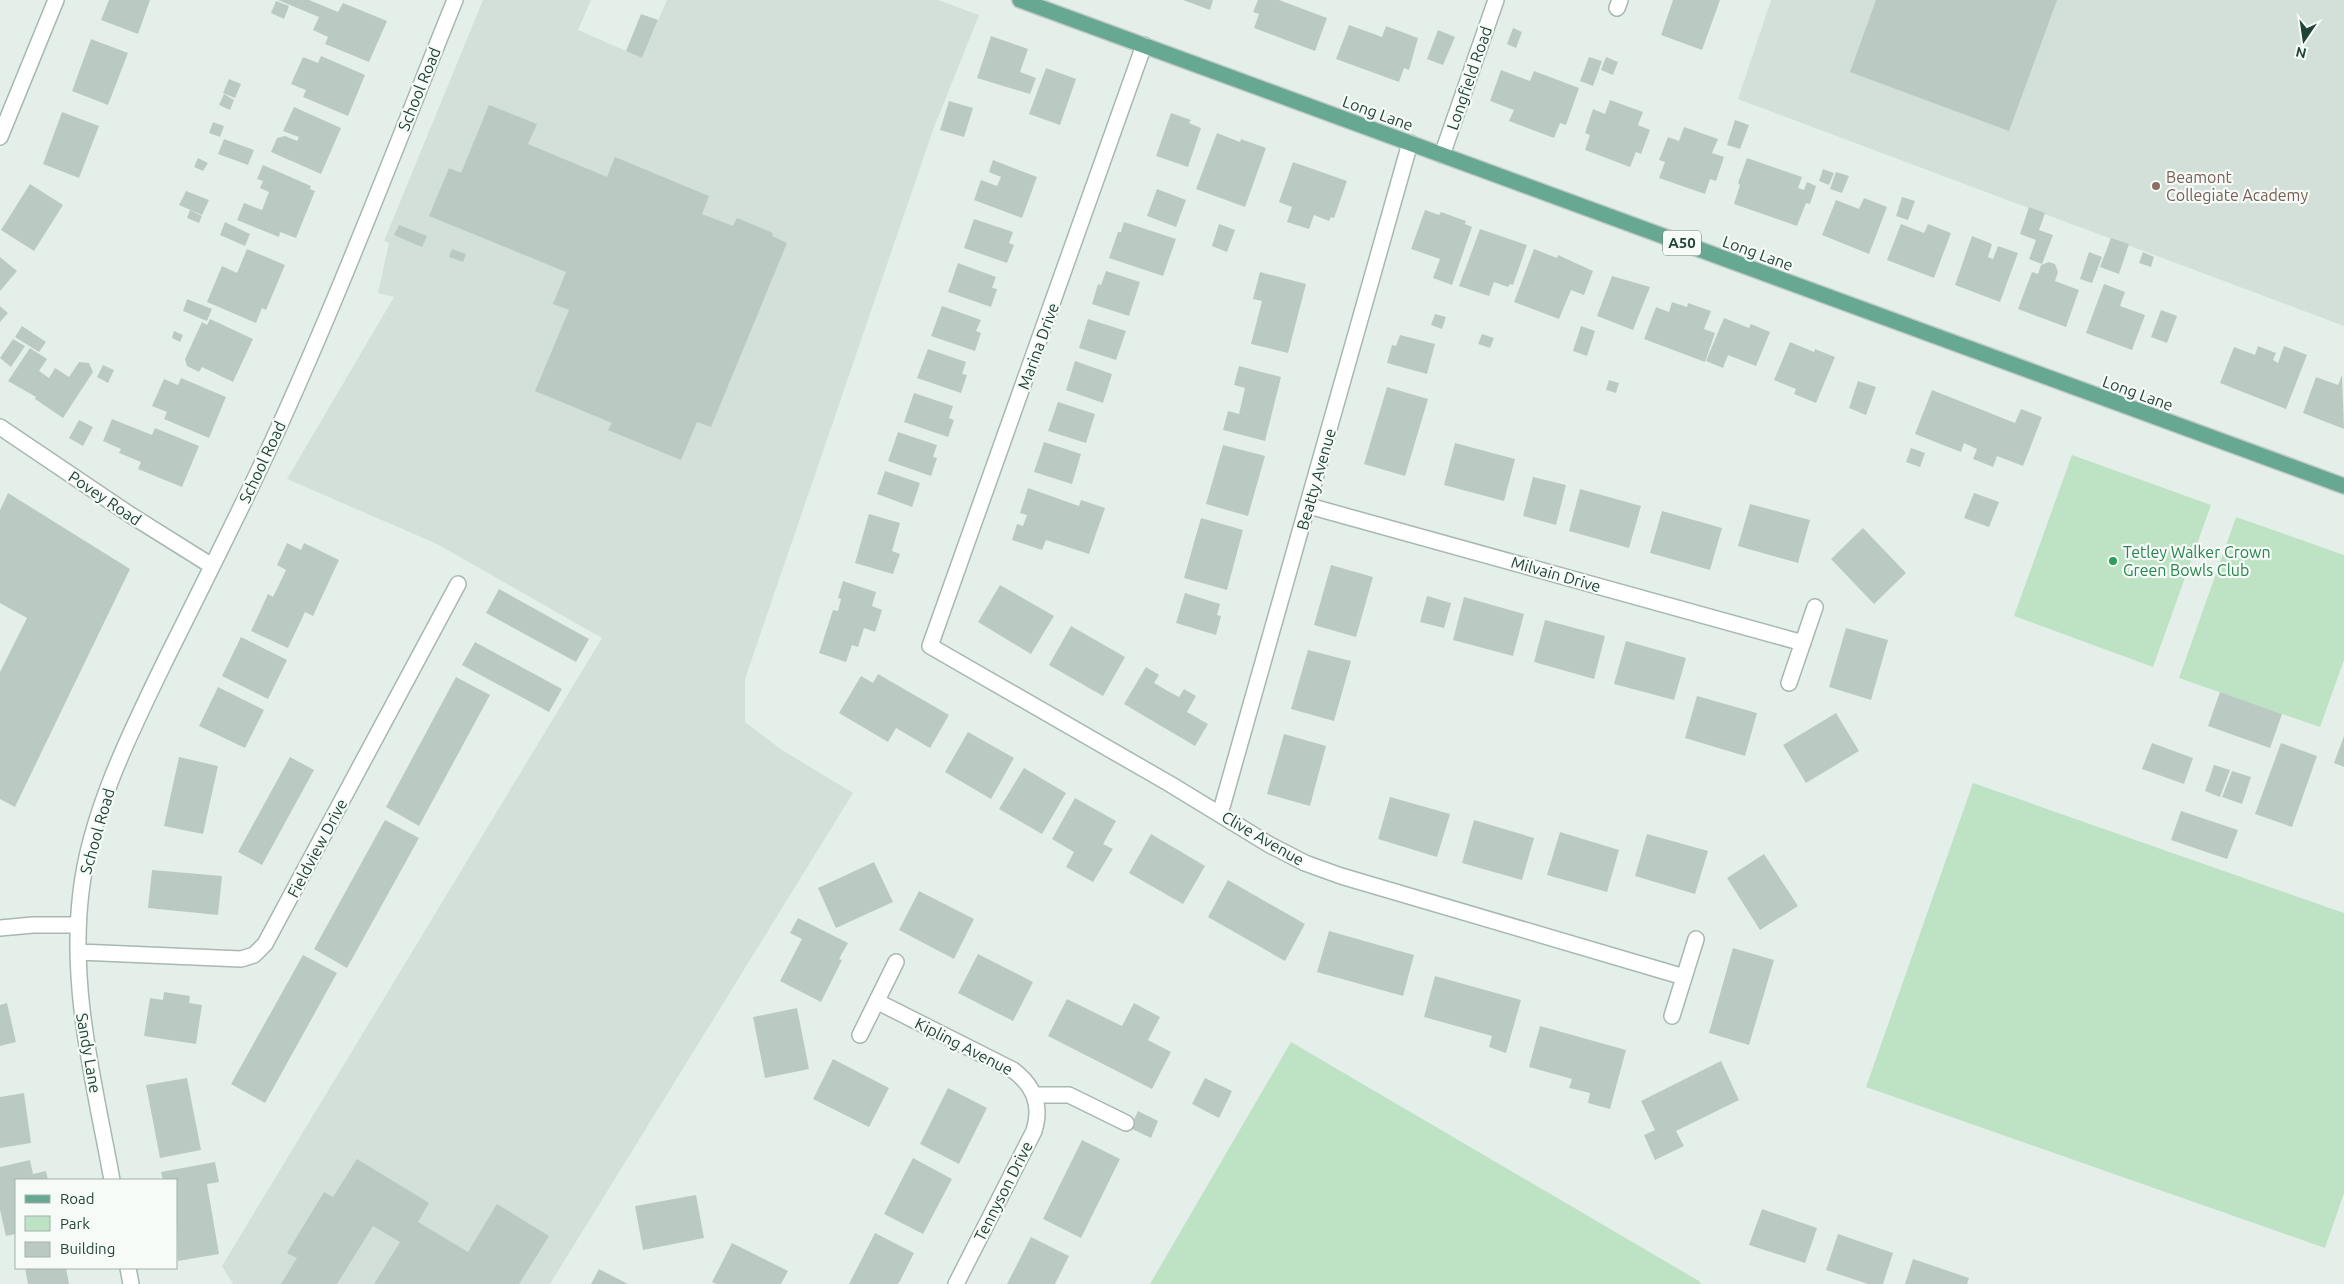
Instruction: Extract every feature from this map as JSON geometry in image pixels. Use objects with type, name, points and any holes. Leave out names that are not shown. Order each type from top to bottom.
[{"type":"main road","name":"Long Lane","points":[[1020,0],[2344,486]]},
{"type":"street","points":[[0,137],[56,0]]},
{"type":"street","name":"School Road","points":[[78,925],[81,891],[89,847],[115,769],[138,716],[261,465],[324,324],[455,0]]},
{"type":"street","name":"Longfield Road","points":[[1442,155],[1496,0]]},
{"type":"street","name":"Marina Drive","points":[[930,646],[1144,45]]},
{"type":"street","name":"Beatty Avenue","points":[[1220,814],[1410,143]]},
{"type":"street","name":"Povey Road","points":[[0,427],[129,514],[212,566]]},
{"type":"street","name":"Milvain Drive","points":[[1308,506],[1803,643]]},
{"type":"street","name":"Fieldview Drive","points":[[79,952],[241,959],[254,955],[265,944],[458,584]]},
{"type":"street","points":[[1789,683],[1815,607]]},
{"type":"street","name":"Clive Avenue","points":[[930,646],[1270,845],[1305,863],[1341,876],[1684,977]]},
{"type":"street","points":[[0,928],[33,925],[78,925]]},
{"type":"street","name":"Sandy Lane","points":[[78,925],[81,1009],[112,1179]]},
{"type":"street","points":[[1672,1016],[1696,939]]},
{"type":"street","points":[[860,1035],[878,1002],[896,962]]},
{"type":"street","name":"Kipling Avenue","points":[[878,1002],[1013,1070],[1029,1085],[1035,1095]]},
{"type":"street","points":[[1035,1095],[1069,1094],[1126,1123]]},
{"type":"street","name":"Tennyson Drive","points":[[956,1284],[1034,1131],[1038,1119],[1035,1095]]},
{"type":"street","points":[[128,1269],[131,1284]]},
{"type":"shaded area","points":[[483,0],[591,0],[578,30],[642,58],[667,0],[938,0],[979,15],[933,130],[745,679],[745,722],[782,750],[853,793],[550,1284],[233,1284],[222,1266],[602,638],[437,544],[287,479],[394,297],[378,293],[389,243],[384,241]]},
{"type":"shaded area","name":"Beamont Collegiate Academy","points":[[1771,0],[2344,0],[2344,326],[1738,99]]},
{"type":"green space","name":"Tetley Walker Crown Green Bowls Club","points":[[2072,455],[2211,505],[2153,667],[2014,616]]},
{"type":"green space","name":"Tetley Walker Crown Green Bowls Club","points":[[2236,517],[2344,555],[2344,660],[2320,727],[2179,678]]},
{"type":"green space","points":[[1973,783],[2344,913],[2344,1193],[2325,1248],[1866,1087]]},
{"type":"green space","points":[[1291,1042],[1699,1281],[1701,1284],[1150,1284]]},
{"type":"building","points":[[109,0],[150,0],[138,34],[101,20]]},
{"type":"building","points":[[278,0],[309,0],[338,12],[343,3],[387,21],[369,62],[325,44],[328,37],[313,30],[319,17]]},
{"type":"building","points":[[1183,0],[1213,0],[1210,10]]},
{"type":"building","points":[[1258,0],[1279,0],[1327,18],[1315,51],[1254,28],[1259,14],[1253,12]]},
{"type":"building","points":[[1673,0],[1720,0],[1702,50],[1661,35]]},
{"type":"building","points":[[1876,0],[2057,0],[2009,131],[1850,72]]},
{"type":"building","points":[[276,1],[289,6],[284,19],[271,13]]},
{"type":"building","points":[[641,14],[658,20],[642,58],[626,51]]},
{"type":"building","points":[[1349,25],[1382,37],[1386,26],[1418,38],[1409,70],[1404,68],[1399,82],[1336,59]]},
{"type":"building","points":[[1513,28],[1522,32],[1516,48],[1507,44]]},
{"type":"building","points":[[1438,30],[1455,37],[1443,65],[1427,59]]},
{"type":"building","points":[[991,36],[1028,49],[1020,72],[1036,78],[1030,94],[977,78]]},
{"type":"building","points":[[91,39],[128,53],[108,105],[72,91]]},
{"type":"building","points":[[321,56],[365,75],[348,116],[303,97],[306,90],[291,84],[303,57],[318,63]]},
{"type":"building","points":[[1589,57],[1602,61],[1593,86],[1580,81]]},
{"type":"building","points":[[1606,57],[1618,62],[1613,75],[1601,70]]},
{"type":"building","points":[[1046,68],[1076,79],[1060,125],[1029,114]]},
{"type":"building","points":[[1501,70],[1530,81],[1534,71],[1579,88],[1566,125],[1560,123],[1554,138],[1509,121],[1514,110],[1490,101]]},
{"type":"building","points":[[229,79],[241,84],[235,98],[223,93]]},
{"type":"building","points":[[224,94],[234,100],[230,110],[219,105]]},
{"type":"building","points":[[1610,100],[1643,112],[1638,125],[1650,130],[1641,154],[1636,152],[1630,167],[1585,150],[1590,135],[1585,133],[1593,109],[1605,114]]},
{"type":"building","points":[[949,101],[973,108],[964,137],[940,130]]},
{"type":"building","points":[[489,105],[537,124],[528,144],[607,177],[615,157],[709,196],[702,214],[733,226],[737,218],[773,233],[772,236],[787,243],[711,427],[697,422],[681,460],[608,430],[612,423],[535,391],[569,310],[553,304],[566,272],[429,216],[449,168],[461,173]]},
{"type":"building","points":[[294,107],[341,128],[321,174],[271,152],[277,138],[285,136],[297,141],[299,137],[283,131]]},
{"type":"building","points":[[62,112],[99,126],[79,178],[43,164]]},
{"type":"building","points":[[1171,113],[1191,120],[1189,123],[1201,128],[1188,167],[1156,156]]},
{"type":"building","points":[[1735,120],[1749,125],[1740,149],[1727,145]]},
{"type":"building","points":[[213,122],[224,126],[220,137],[209,133]]},
{"type":"building","points":[[1684,127],[1718,139],[1712,153],[1724,157],[1716,181],[1710,179],[1705,194],[1659,178],[1665,162],[1659,160],[1668,137],[1679,141]]},
{"type":"building","points":[[1217,133],[1240,142],[1241,139],[1266,148],[1245,207],[1196,189]]},
{"type":"building","points":[[224,139],[254,150],[248,165],[218,154]]},
{"type":"building","points":[[198,158],[208,163],[203,171],[194,167]]},
{"type":"building","points":[[1747,158],[1802,177],[1798,188],[1804,190],[1807,182],[1816,186],[1810,204],[1806,203],[1797,226],[1734,204],[1740,185],[1738,183]]},
{"type":"building","points":[[993,160],[1037,177],[1022,218],[974,200],[981,180],[997,186],[1001,177],[989,172]]},
{"type":"building","points":[[1293,162],[1347,181],[1334,218],[1331,217],[1329,221],[1314,215],[1309,229],[1287,222],[1292,207],[1279,202]]},
{"type":"building","points":[[263,165],[311,186],[310,189],[315,191],[296,238],[280,232],[279,237],[237,220],[244,203],[262,210],[269,192],[260,188],[263,181],[257,179]]},
{"type":"building","points":[[1823,169],[1834,173],[1829,185],[1819,181]]},
{"type":"building","points":[[1836,172],[1849,176],[1842,193],[1830,189]]},
{"type":"building","points":[[30,184],[63,205],[34,251],[1,230]]},
{"type":"building","points":[[1157,189],[1186,200],[1176,227],[1147,216]]},
{"type":"building","points":[[186,191],[209,200],[202,215],[179,205]]},
{"type":"building","points":[[1902,197],[1915,201],[1908,220],[1896,216]]},
{"type":"building","points":[[1864,198],[1887,207],[1869,254],[1822,235],[1836,200],[1859,209]]},
{"type":"building","points":[[2029,207],[2045,213],[2039,230],[2053,235],[2042,264],[2029,259],[2036,240],[2020,234]]},
{"type":"building","points":[[190,210],[202,216],[199,223],[187,218]]},
{"type":"building","points":[[1425,210],[1439,215],[1441,212],[1466,221],[1465,224],[1472,227],[1452,285],[1433,278],[1440,259],[1411,249]]},
{"type":"building","points":[[974,219],[1013,232],[1009,243],[1014,245],[1007,263],[964,248]]},
{"type":"building","points":[[225,222],[250,234],[245,246],[220,235]]},
{"type":"building","points":[[1124,222],[1176,239],[1163,276],[1109,258],[1118,232],[1121,232]]},
{"type":"building","points":[[1219,224],[1235,230],[1227,252],[1212,246]]},
{"type":"building","points":[[1901,224],[1924,233],[1928,224],[1951,233],[1934,278],[1887,260]]},
{"type":"building","points":[[399,225],[427,236],[422,247],[394,235]]},
{"type":"building","points":[[1480,229],[1527,245],[1513,285],[1510,284],[1508,287],[1494,282],[1489,296],[1459,286]]},
{"type":"building","points":[[1972,236],[1992,244],[1988,257],[1993,259],[1998,246],[2018,253],[2000,302],[1955,285]]},
{"type":"building","points":[[2111,238],[2129,244],[2119,274],[2100,267]]},
{"type":"building","points":[[247,249],[285,265],[266,310],[262,308],[256,323],[207,302],[222,266],[237,273]]},
{"type":"building","points":[[452,249],[466,254],[463,262],[449,257]]},
{"type":"building","points":[[1534,249],[1557,258],[1558,255],[1593,271],[1584,295],[1571,290],[1559,319],[1514,302]]},
{"type":"building","points":[[2089,252],[2102,257],[2092,283],[2080,279]]},
{"type":"building","points":[[2143,252],[2154,257],[2151,267],[2139,263]]},
{"type":"building","points":[[0,257],[17,271],[0,291]]},
{"type":"building","points":[[2049,262],[2055,264],[2058,272],[2055,281],[2079,290],[2066,327],[2018,309],[2032,272],[2038,274],[2041,265]]},
{"type":"building","points":[[958,263],[996,277],[992,288],[997,289],[991,307],[948,292]]},
{"type":"building","points":[[1106,271],[1140,282],[1129,316],[1092,304],[1098,284],[1101,285]]},
{"type":"building","points":[[1260,272],[1306,284],[1288,353],[1251,344],[1262,301],[1253,299]]},
{"type":"building","points":[[1612,276],[1650,287],[1633,330],[1597,316]]},
{"type":"building","points":[[2104,284],[2125,292],[2120,306],[2145,315],[2132,350],[2086,333]]},
{"type":"building","points":[[187,299],[212,309],[207,321],[183,311]]},
{"type":"building","points":[[1672,302],[1687,307],[1688,303],[1711,311],[1704,329],[1715,333],[1705,362],[1644,339],[1656,307],[1669,312]]},
{"type":"building","points":[[0,306],[8,313],[0,322]]},
{"type":"building","points":[[942,306],[981,320],[976,331],[981,333],[975,351],[931,336]]},
{"type":"building","points":[[2161,310],[2177,316],[2167,343],[2151,337]]},
{"type":"building","points":[[1435,314],[1446,317],[1442,329],[1431,325]]},
{"type":"building","points":[[1724,318],[1749,328],[1751,324],[1770,332],[1756,366],[1728,355],[1723,368],[1706,361]]},
{"type":"building","points":[[210,319],[253,339],[233,382],[202,367],[199,372],[187,366],[185,359],[202,322],[207,325]]},
{"type":"building","points":[[1088,319],[1126,331],[1116,360],[1079,348]]},
{"type":"building","points":[[22,326],[46,342],[39,352],[15,337]]},
{"type":"building","points":[[1581,326],[1595,331],[1587,356],[1573,351]]},
{"type":"building","points":[[174,331],[183,335],[180,342],[172,338]]},
{"type":"building","points":[[1482,334],[1494,338],[1490,348],[1478,344]]},
{"type":"building","points":[[1400,335],[1435,344],[1427,374],[1387,363],[1392,345],[1396,346]]},
{"type":"building","points":[[13,339],[25,346],[11,367],[0,358]]},
{"type":"building","points":[[1790,342],[1814,352],[1815,349],[1835,357],[1816,403],[1794,394],[1796,389],[1774,380]]},
{"type":"building","points":[[2258,346],[2276,353],[2273,360],[2278,363],[2284,346],[2307,355],[2286,409],[2220,383],[2234,347],[2255,355]]},
{"type":"building","points":[[30,348],[47,359],[39,371],[49,378],[55,368],[69,377],[79,362],[89,363],[93,372],[63,418],[35,399],[36,397],[8,381]]},
{"type":"building","points":[[928,349],[966,362],[962,374],[967,375],[961,393],[917,378]]},
{"type":"building","points":[[1075,361],[1112,374],[1103,403],[1066,390]]},
{"type":"building","points":[[103,365],[114,370],[108,383],[97,377]]},
{"type":"building","points":[[1239,366],[1281,377],[1265,441],[1223,430],[1228,411],[1239,414],[1245,388],[1234,385]]},
{"type":"building","points":[[2342,375],[2344,429],[2303,413],[2316,377],[2338,385]]},
{"type":"building","points":[[181,378],[226,397],[209,438],[164,419],[167,412],[152,406],[164,379],[178,385]]},
{"type":"building","points":[[1609,380],[1619,383],[1616,393],[1606,390]]},
{"type":"building","points":[[1858,381],[1876,387],[1866,415],[1849,408]]},
{"type":"building","points":[[1387,387],[1428,399],[1405,476],[1364,464]]},
{"type":"building","points":[[1932,390],[2015,423],[2021,409],[2042,417],[2023,466],[1997,456],[1993,467],[1973,459],[1977,449],[1964,443],[1961,452],[1915,434]]},
{"type":"building","points":[[914,393],[953,406],[949,418],[954,420],[948,437],[904,422]]},
{"type":"building","points":[[1058,402],[1095,414],[1086,443],[1048,431]]},
{"type":"building","points":[[112,419],[152,435],[155,428],[199,446],[182,487],[138,469],[141,462],[119,453],[121,449],[103,441]]},
{"type":"building","points":[[79,420],[93,427],[83,446],[69,438]]},
{"type":"building","points":[[898,432],[937,445],[933,457],[937,458],[931,476],[888,461]]},
{"type":"building","points":[[1044,442],[1081,454],[1072,484],[1034,472]]},
{"type":"building","points":[[1455,443],[1515,459],[1504,501],[1444,485]]},
{"type":"building","points":[[1223,445],[1265,456],[1248,516],[1206,504]]},
{"type":"building","points":[[1911,448],[1925,453],[1920,467],[1906,462]]},
{"type":"building","points":[[885,471],[920,483],[912,507],[877,494]]},
{"type":"building","points":[[1533,477],[1566,485],[1556,525],[1523,516]]},
{"type":"building","points":[[1028,488],[1079,506],[1081,500],[1105,508],[1089,554],[1046,540],[1042,550],[1012,540],[1017,524],[1023,526],[1027,515],[1020,513]]},
{"type":"building","points":[[1580,489],[1641,506],[1629,548],[1569,531]]},
{"type":"building","points":[[8,493],[130,569],[15,807],[0,799],[0,672],[27,618],[0,603],[0,510]]},
{"type":"building","points":[[1974,493],[1999,502],[1989,527],[1964,518]]},
{"type":"building","points":[[1750,504],[1810,520],[1798,563],[1738,546]]},
{"type":"building","points":[[1662,511],[1722,528],[1710,570],[1650,553]]},
{"type":"building","points":[[869,514],[900,523],[892,551],[900,554],[893,574],[855,563]]},
{"type":"building","points":[[1201,518],[1243,530],[1227,590],[1184,578]]},
{"type":"building","points":[[1863,528],[1906,573],[1874,604],[1831,559]]},
{"type":"building","points":[[287,543],[301,550],[304,543],[339,560],[313,616],[305,612],[288,648],[251,631],[268,594],[273,597],[286,570],[277,565]]},
{"type":"building","points":[[1331,565],[1373,577],[1356,637],[1314,625]]},
{"type":"building","points":[[843,581],[876,592],[872,606],[882,610],[875,632],[864,628],[858,647],[852,645],[846,662],[819,653],[833,610],[838,611],[841,599],[838,598]]},
{"type":"building","points":[[1000,585],[1054,616],[1031,654],[978,622]]},
{"type":"building","points":[[499,589],[589,639],[576,662],[486,613]]},
{"type":"building","points":[[1185,593],[1220,604],[1217,615],[1221,616],[1216,635],[1176,623]]},
{"type":"building","points":[[1427,596],[1451,603],[1444,628],[1420,622]]},
{"type":"building","points":[[1464,597],[1524,614],[1513,656],[1453,640]]},
{"type":"building","points":[[1545,620],[1605,636],[1594,679],[1534,662]]},
{"type":"building","points":[[1071,626],[1125,657],[1103,696],[1049,665]]},
{"type":"building","points":[[1846,628],[1888,640],[1871,700],[1829,687]]},
{"type":"building","points":[[241,637],[287,660],[268,699],[222,676]]},
{"type":"building","points":[[1626,641],[1686,658],[1674,700],[1614,684]]},
{"type":"building","points":[[475,642],[562,689],[549,712],[462,665]]},
{"type":"building","points":[[1308,650],[1351,661],[1334,721],[1291,709]]},
{"type":"building","points":[[1146,667],[1159,675],[1154,683],[1166,690],[1179,697],[1184,689],[1196,696],[1187,712],[1208,724],[1195,746],[1124,704]]},
{"type":"building","points":[[878,674],[949,715],[930,748],[896,728],[888,742],[839,713],[861,676],[873,683]]},
{"type":"building","points":[[456,677],[490,695],[419,826],[386,807]]},
{"type":"building","points":[[218,687],[264,710],[245,748],[199,726]]},
{"type":"building","points":[[2220,692],[2282,714],[2270,748],[2208,726]]},
{"type":"building","points":[[1697,696],[1757,713],[1745,756],[1685,738]]},
{"type":"building","points":[[1836,713],[1859,751],[1806,783],[1783,745]]},
{"type":"building","points":[[968,732],[1014,758],[991,799],[945,772]]},
{"type":"building","points":[[1284,734],[1326,746],[1310,806],[1267,794]]},
{"type":"building","points":[[2344,736],[2344,767],[2334,763]]},
{"type":"building","points":[[2152,743],[2193,758],[2184,784],[2142,769]]},
{"type":"building","points":[[2281,743],[2317,756],[2292,827],[2255,814]]},
{"type":"building","points":[[179,757],[218,766],[203,834],[164,826]]},
{"type":"building","points":[[290,757],[314,770],[262,865],[238,852]]},
{"type":"building","points":[[2214,765],[2230,770],[2220,797],[2205,791]]},
{"type":"building","points":[[1024,768],[1066,793],[1042,834],[999,809]]},
{"type":"building","points":[[2232,771],[2251,777],[2242,804],[2222,797]]},
{"type":"building","points":[[1390,797],[1450,814],[1437,857],[1378,839]]},
{"type":"building","points":[[1075,798],[1116,821],[1103,844],[1113,849],[1093,882],[1066,867],[1074,852],[1052,839]]},
{"type":"building","points":[[2181,811],[2238,830],[2227,859],[2171,840]]},
{"type":"building","points":[[385,820],[419,838],[347,968],[314,949]]},
{"type":"building","points":[[1474,820],[1534,838],[1522,880],[1462,863]]},
{"type":"building","points":[[1560,832],[1619,850],[1607,892],[1547,875]]},
{"type":"building","points":[[1151,834],[1205,866],[1183,904],[1129,873]]},
{"type":"building","points":[[1647,834],[1708,851],[1695,894],[1635,876]]},
{"type":"building","points":[[1764,854],[1798,906],[1760,930],[1727,878]]},
{"type":"building","points":[[874,862],[893,902],[836,928],[818,888]]},
{"type":"building","points":[[152,870],[222,876],[218,915],[148,908]]},
{"type":"building","points":[[1228,880],[1305,924],[1285,961],[1208,917]]},
{"type":"building","points":[[919,891],[974,919],[954,959],[899,930]]},
{"type":"building","points":[[798,918],[848,943],[839,959],[842,960],[821,1002],[780,981],[802,939],[790,933]]},
{"type":"building","points":[[1329,931],[1414,955],[1403,996],[1317,972]]},
{"type":"building","points":[[1733,948],[1774,960],[1749,1045],[1709,1033]]},
{"type":"building","points":[[978,954],[1033,982],[1013,1021],[958,993]]},
{"type":"building","points":[[303,955],[337,973],[265,1103],[231,1084]]},
{"type":"building","points":[[1435,976],[1521,1000],[1506,1053],[1489,1047],[1492,1036],[1424,1017]]},
{"type":"building","points":[[164,992],[190,996],[189,1003],[202,1005],[196,1044],[144,1036],[150,998],[163,1000]]},
{"type":"building","points":[[1067,999],[1122,1026],[1134,1003],[1160,1017],[1148,1040],[1171,1052],[1152,1089],[1048,1036]]},
{"type":"building","points":[[7,1003],[16,1042],[0,1046],[0,1005]]},
{"type":"building","points":[[797,1008],[809,1069],[765,1078],[753,1017]]},
{"type":"building","points":[[1540,1026],[1626,1050],[1610,1109],[1588,1103],[1590,1093],[1569,1088],[1572,1079],[1529,1067]]},
{"type":"building","points":[[833,1059],[889,1088],[869,1127],[813,1099]]},
{"type":"building","points":[[1721,1061],[1739,1100],[1676,1131],[1684,1146],[1655,1160],[1644,1135],[1655,1130],[1641,1101]]},
{"type":"building","points":[[187,1078],[201,1150],[160,1158],[146,1085]]},
{"type":"building","points":[[1205,1078],[1232,1091],[1219,1118],[1192,1104]]},
{"type":"building","points":[[948,1088],[987,1108],[959,1164],[920,1144]]},
{"type":"building","points":[[24,1093],[31,1143],[0,1148],[0,1097]]},
{"type":"building","points":[[1138,1111],[1158,1121],[1151,1138],[1130,1128]]},
{"type":"building","points":[[1082,1140],[1120,1159],[1081,1238],[1043,1219]]},
{"type":"building","points":[[913,1158],[952,1179],[923,1234],[884,1214]]},
{"type":"building","points":[[357,1159],[429,1203],[418,1222],[468,1252],[497,1204],[549,1236],[519,1284],[374,1284],[400,1242],[373,1226],[337,1284],[281,1284],[297,1258],[287,1253],[324,1192],[333,1197]]},
{"type":"building","points":[[30,1160],[33,1174],[46,1171],[48,1179],[15,1179],[15,1234],[6,1236],[0,1210],[0,1167]]},
{"type":"building","points":[[215,1162],[219,1182],[207,1184],[219,1254],[178,1261],[178,1179],[163,1179],[161,1172]]},
{"type":"building","points":[[696,1195],[704,1238],[643,1250],[635,1206]]},
{"type":"building","points":[[1762,1209],[1817,1228],[1805,1263],[1749,1245]]},
{"type":"building","points":[[875,1233],[914,1253],[900,1281],[898,1284],[849,1284]]},
{"type":"building","points":[[1838,1234],[1893,1253],[1883,1284],[1868,1284],[1826,1270]]},
{"type":"building","points":[[1031,1237],[1069,1256],[1055,1284],[1007,1284]]},
{"type":"building","points":[[732,1243],[788,1271],[781,1284],[716,1284],[712,1282]]},
{"type":"building","points":[[1913,1259],[1969,1278],[1967,1284],[1905,1284]]},
{"type":"building","points":[[25,1269],[66,1269],[69,1284],[28,1284]]},
{"type":"building","points":[[599,1269],[628,1284],[591,1284]]},
{"type":"place","name":"Beamont Collegiate Academy","points":[[2156,186]]},
{"type":"place","name":"Tetley Walker Crown Green Bowls Club","points":[[2113,561]]}]
